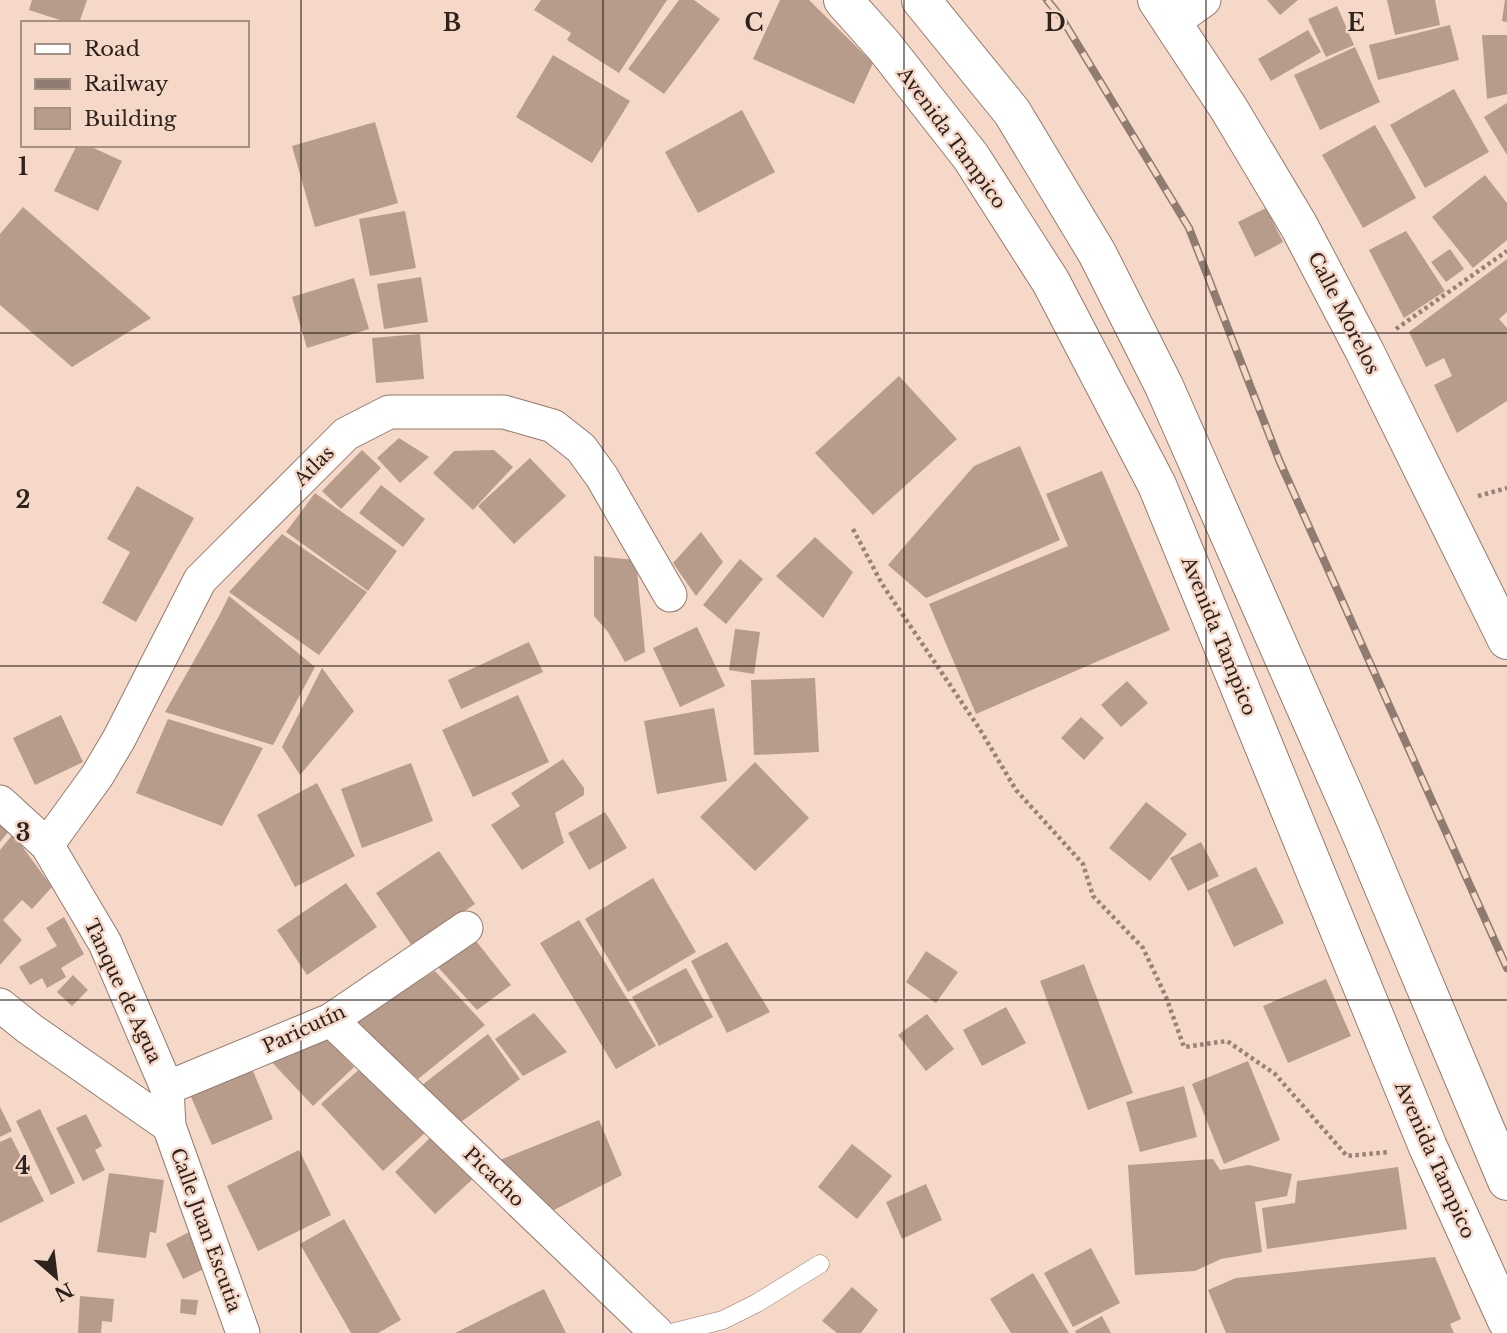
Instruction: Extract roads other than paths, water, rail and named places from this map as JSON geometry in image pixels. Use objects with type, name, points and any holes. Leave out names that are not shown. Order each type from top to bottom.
[{"type":"main road","name":"Avenida Tampico","points":[[843,0],[884,46],[979,168],[1051,282],[1157,485],[1428,1147],[1507,1321]]},
{"type":"main road","points":[[921,0],[1012,112],[1097,253],[1164,386],[1357,824],[1507,1181]]},
{"type":"main road","name":"Calle Morelos","points":[[1165,11],[1229,109],[1299,226],[1365,352],[1507,640]]},
{"type":"street","points":[[1165,11],[1204,0]]},
{"type":"street","name":"Atlas","points":[[47,845],[97,776],[119,739],[200,580],[346,434],[389,412],[503,412],[554,426],[581,448],[602,477],[670,594]]},
{"type":"street","name":"Tanque de Agua","points":[[0,802],[47,845],[105,943],[167,1088],[169,1126]]},
{"type":"street","name":"Paricutín","points":[[167,1088],[331,1020],[466,928]]},
{"type":"street","points":[[0,1004],[30,1029],[169,1126]]},
{"type":"street","name":"Picacho","points":[[331,1020],[657,1333]]},
{"type":"street","name":"Calle Juan Escutia","points":[[169,1126],[243,1333]]},
{"type":"lane","points":[[671,1333],[723,1320],[757,1303],[820,1264]]},
{"type":"railway","points":[[1047,0],[1061,17],[1189,228],[1279,460],[1507,968]]}]
